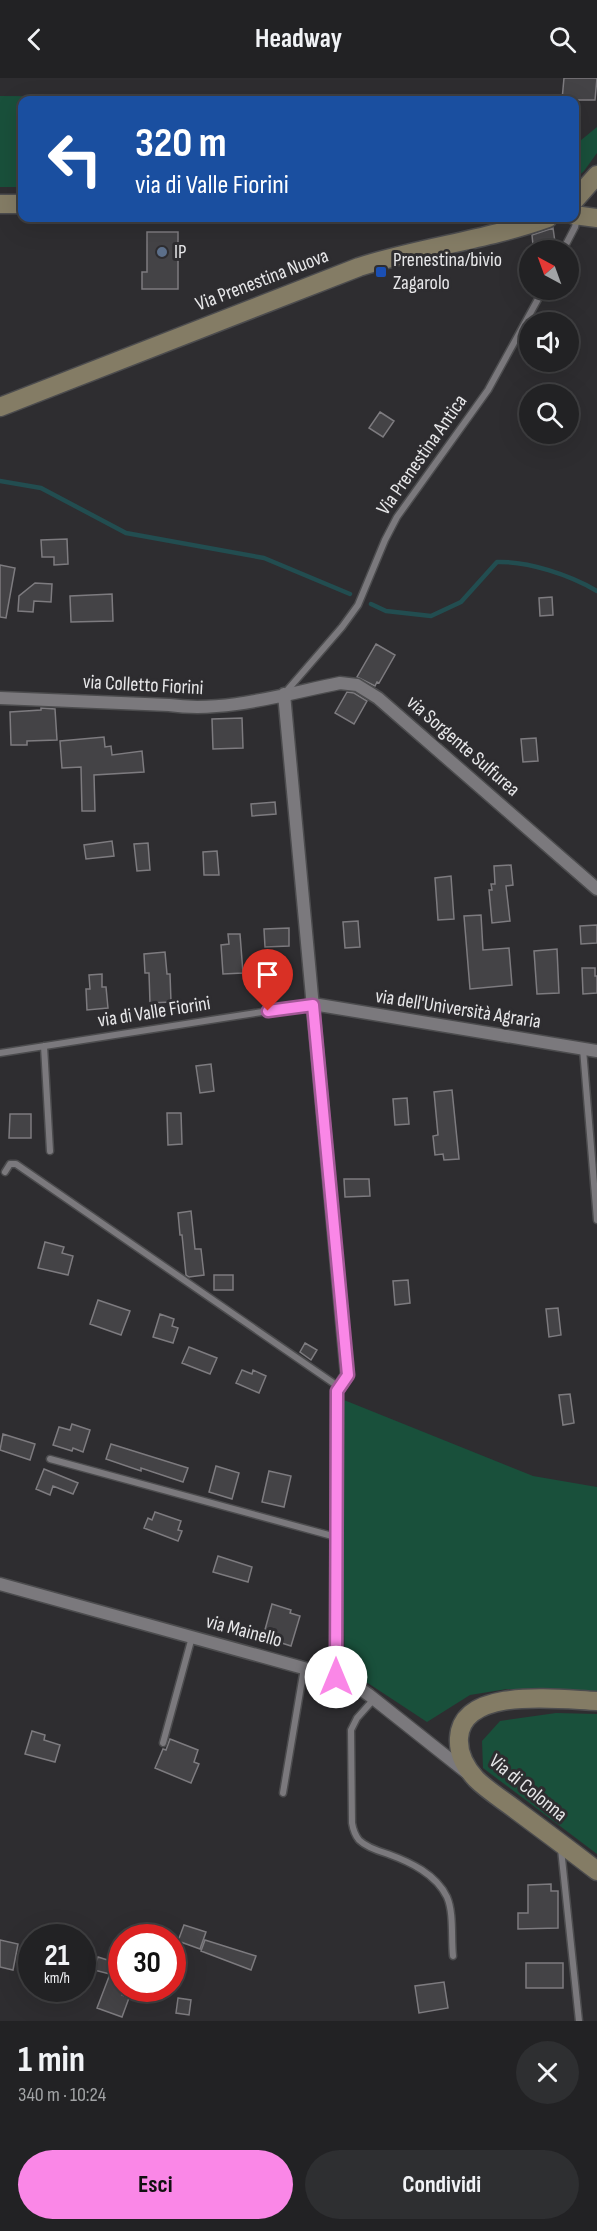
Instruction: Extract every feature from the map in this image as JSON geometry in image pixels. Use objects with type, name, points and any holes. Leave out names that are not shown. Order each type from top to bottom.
[{"type":"main road","points":[[579,206],[597,175]]},
{"type":"main road","points":[[0,204],[18,204]]},
{"type":"main road","points":[[579,212],[597,218]]},
{"type":"main road","name":"Via Prenestina Nuova","points":[[0,407],[359,267],[535,222]]},
{"type":"main road","name":"Via di Colonna","points":[[597,1701],[511,1699],[486,1704],[474,1712],[461,1727],[459,1748],[466,1765],[483,1785],[597,1870]]},
{"type":"street","name":"via Sorgente Sulfurea","points":[[284,694],[344,683],[368,690],[597,889]]},
{"type":"street","name":"via Colletto Fiorini","points":[[0,698],[193,708],[216,707],[284,694]]},
{"type":"street","points":[[284,694],[348,1375],[339,1387],[336,1677]]},
{"type":"street","name":"via dell'Università Agraria","points":[[313,1005],[597,1051]]},
{"type":"street","name":"via Mainello","points":[[0,1584],[336,1677],[356,1686],[374,1699],[483,1785]]},
{"type":"lane","points":[[568,240],[575,222]]},
{"type":"lane","name":"Via Prenestina Antica","points":[[284,694],[358,605],[397,517],[488,390],[538,300]]},
{"type":"lane","name":"via di Valle Fiorini","points":[[0,1053],[313,1005]]},
{"type":"lane","points":[[44,1046],[50,1150]]},
{"type":"lane","points":[[583,1049],[597,1220]]},
{"type":"lane","points":[[5,1172],[10,1164],[16,1164],[339,1387]]},
{"type":"lane","points":[[50,1459],[336,1537]]},
{"type":"lane","points":[[163,1743],[192,1637]]},
{"type":"lane","points":[[283,1793],[304,1668]]},
{"type":"lane","points":[[374,1699],[354,1723],[349,1738],[354,1832],[359,1840],[368,1846],[409,1863],[438,1885],[449,1905],[453,1956]]},
{"type":"lane","points":[[560,1843],[579,2021]]},
{"type":"green space","points":[[0,96],[18,96],[18,187],[0,187]]},
{"type":"green space","points":[[597,127],[597,153],[579,175],[579,142]]},
{"type":"green space","points":[[339,1398],[533,1476],[597,1487],[597,1692],[507,1689],[470,1695],[427,1722],[345,1668]]},
{"type":"green space","points":[[556,1713],[597,1714],[597,1854],[483,1768],[482,1741],[500,1721]]},
{"type":"building","points":[[564,78],[597,78],[595,100],[579,100],[579,96],[562,96]]},
{"type":"building","points":[[553,228],[555,240],[532,240],[532,235]]},
{"type":"building","name":"IP","points":[[147,232],[178,232],[178,289],[142,289],[142,272],[147,272]]},
{"type":"building","points":[[380,412],[394,421],[383,437],[369,428]]},
{"type":"building","points":[[67,539],[68,564],[54,565],[54,557],[42,557],[41,540]]},
{"type":"building","points":[[0,565],[15,568],[6,618],[0,617]]},
{"type":"building","points":[[35,583],[52,584],[51,602],[34,601],[33,612],[18,611],[19,596]]},
{"type":"building","points":[[112,594],[113,621],[71,622],[70,596]]},
{"type":"building","points":[[552,597],[553,615],[540,616],[539,598]]},
{"type":"building","points":[[376,644],[395,655],[375,686],[357,677]]},
{"type":"building","points":[[347,692],[354,693],[367,701],[354,724],[335,713]]},
{"type":"building","points":[[41,708],[55,709],[57,740],[27,741],[27,745],[11,745],[10,712],[41,710]]},
{"type":"building","points":[[242,718],[243,748],[213,749],[212,719]]},
{"type":"building","points":[[104,737],[105,747],[111,746],[112,755],[142,751],[144,772],[94,775],[95,811],[82,811],[81,767],[62,768],[60,741]]},
{"type":"building","points":[[536,738],[538,761],[523,762],[521,739]]},
{"type":"building","points":[[275,802],[276,814],[252,816],[251,804]]},
{"type":"building","points":[[112,841],[114,856],[86,859],[84,845]]},
{"type":"building","points":[[148,843],[150,870],[137,871],[134,844]]},
{"type":"building","points":[[217,851],[219,875],[204,875],[203,852]]},
{"type":"building","points":[[511,865],[513,885],[506,886],[510,921],[492,923],[489,890],[492,890],[491,884],[495,884],[494,866]]},
{"type":"building","points":[[451,876],[454,919],[438,920],[435,878]]},
{"type":"building","points":[[481,915],[483,950],[509,948],[512,985],[470,989],[464,916]]},
{"type":"building","points":[[358,921],[360,947],[345,948],[343,922]]},
{"type":"building","points":[[597,925],[597,943],[581,944],[580,926]]},
{"type":"building","points":[[289,928],[289,946],[265,947],[264,929]]},
{"type":"building","points":[[228,934],[240,934],[243,973],[223,974],[221,945],[229,944]]},
{"type":"building","points":[[557,949],[559,993],[537,994],[534,951]]},
{"type":"building","points":[[165,952],[167,974],[170,974],[171,1002],[150,1003],[149,973],[145,973],[144,954]]},
{"type":"building","points":[[582,968],[595,968],[597,993],[583,994]]},
{"type":"building","points":[[102,974],[102,987],[106,987],[108,1008],[87,1010],[86,989],[90,989],[89,975]]},
{"type":"building","points":[[211,1064],[214,1091],[200,1093],[196,1066]]},
{"type":"building","points":[[452,1090],[459,1159],[444,1160],[443,1154],[435,1155],[433,1136],[438,1135],[434,1092]]},
{"type":"building","points":[[407,1098],[409,1124],[395,1125],[393,1099]]},
{"type":"building","points":[[167,1113],[181,1113],[182,1144],[168,1145]]},
{"type":"building","points":[[10,1114],[31,1114],[31,1138],[9,1138]]},
{"type":"building","points":[[344,1179],[369,1179],[370,1196],[345,1197]]},
{"type":"building","points":[[191,1211],[195,1249],[201,1249],[204,1275],[189,1277],[186,1275],[178,1213]]},
{"type":"building","points":[[45,1242],[64,1247],[62,1253],[73,1256],[68,1275],[38,1268]]},
{"type":"building","points":[[214,1275],[233,1275],[233,1290],[214,1290]]},
{"type":"building","points":[[408,1280],[410,1303],[395,1305],[393,1281]]},
{"type":"building","points":[[98,1300],[130,1311],[121,1335],[90,1324]]},
{"type":"building","points":[[558,1308],[561,1335],[549,1337],[546,1309]]},
{"type":"building","points":[[160,1314],[174,1319],[172,1326],[178,1328],[173,1343],[153,1337]]},
{"type":"building","points":[[305,1343],[317,1350],[311,1360],[300,1352]]},
{"type":"building","points":[[189,1347],[217,1358],[210,1374],[182,1363]]},
{"type":"building","points":[[242,1370],[252,1374],[253,1370],[266,1376],[259,1393],[236,1383]]},
{"type":"building","points":[[570,1394],[574,1423],[563,1425],[559,1395]]},
{"type":"building","points":[[72,1424],[90,1430],[83,1452],[53,1445],[59,1427],[70,1430]]},
{"type":"building","points":[[3,1434],[35,1444],[30,1460],[0,1450]]},
{"type":"building","points":[[111,1444],[188,1468],[183,1482],[106,1459]]},
{"type":"building","points":[[216,1466],[239,1473],[232,1499],[209,1492]]},
{"type":"building","points":[[44,1469],[78,1483],[73,1494],[53,1486],[50,1495],[36,1489]]},
{"type":"building","points":[[269,1471],[291,1476],[284,1507],[262,1502]]},
{"type":"building","points":[[155,1512],[181,1521],[178,1530],[182,1531],[178,1541],[144,1528],[148,1518],[152,1520]]},
{"type":"building","points":[[218,1556],[252,1567],[248,1582],[213,1572]]},
{"type":"building","points":[[272,1604],[291,1610],[290,1613],[300,1616],[291,1646],[263,1637]]},
{"type":"building","points":[[32,1731],[45,1735],[44,1740],[60,1745],[55,1762],[25,1754]]},
{"type":"building","points":[[170,1739],[198,1750],[194,1762],[199,1764],[191,1783],[155,1768]]},
{"type":"building","points":[[551,1884],[551,1891],[558,1891],[558,1928],[518,1929],[518,1913],[528,1913],[528,1885]]},
{"type":"building","points":[[186,1926],[206,1932],[200,1949],[186,1944]]},
{"type":"building","points":[[0,1940],[18,1944],[13,1970],[0,1967]]},
{"type":"building","points":[[205,1940],[256,1956],[251,1970],[201,1951]]},
{"type":"building","points":[[98,1957],[108,1960],[108,1974],[96,1970]]},
{"type":"building","points":[[526,1963],[563,1963],[563,1988],[526,1988]]},
{"type":"building","points":[[108,1979],[108,2002],[128,2002],[122,2017],[97,2008]]},
{"type":"building","points":[[444,1982],[448,2008],[419,2013],[415,1986]]},
{"type":"building","points":[[191,2000],[189,2015],[176,2013],[177,2002]]},
{"type":"waterway","points":[[0,481],[41,488],[126,533],[264,558],[350,594]]},
{"type":"waterway","points":[[371,604],[386,611],[431,616],[461,602],[497,562],[522,564],[548,570],[597,591]]},
{"type":"place","name":"IP","points":[[162,252]]},
{"type":"place","name":"Prenestina/bivio Zagarolo","points":[[381,272]]},
{"type":"route","points":[[268,1011],[313,1005],[348,1375],[337,1391],[336,1677]]}]
